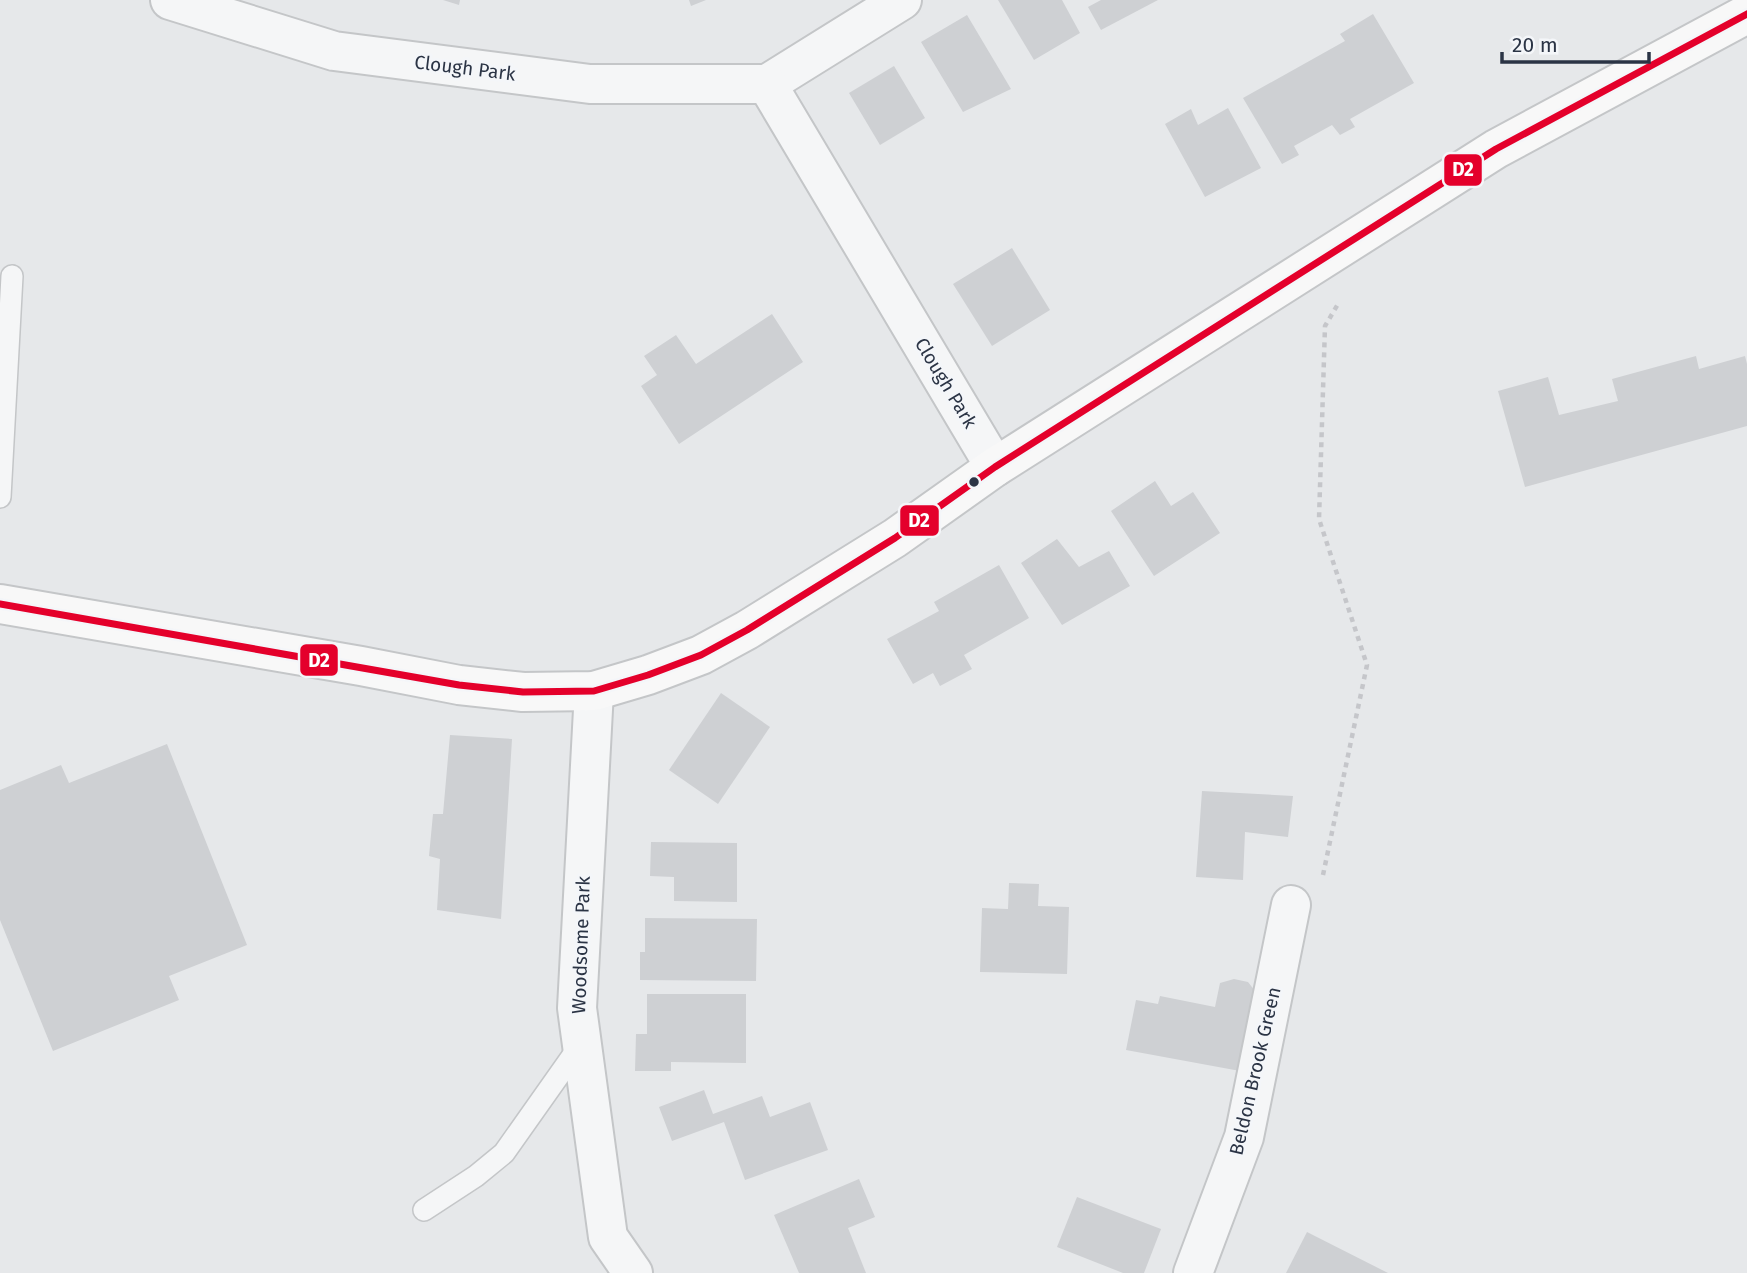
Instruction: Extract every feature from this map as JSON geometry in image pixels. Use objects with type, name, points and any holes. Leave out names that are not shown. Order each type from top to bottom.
[{"type":"main road","points":[[0,604],[459,685],[523,692],[594,691],[648,675],[701,655],[747,630],[895,538],[995,467],[1496,149],[1747,14]]},
{"type":"street","name":"Clough Park","points":[[170,0],[334,51],[590,84],[767,84],[995,467]]},
{"type":"street","points":[[767,84],[902,0]]},
{"type":"street","name":"Woodsome Park","points":[[594,691],[577,1007],[608,1237],[633,1273]]},
{"type":"street","name":"Beldon Brook Green","points":[[1193,1273],[1244,1137],[1291,905]]},
{"type":"lane","points":[[0,497],[12,276]]},
{"type":"lane","points":[[424,1210],[476,1176],[504,1153],[582,1044]]},
{"type":"path","points":[[1321,883],[1367,665],[1319,519],[1325,326],[1345,293]]},
{"type":"building","points":[[443,0],[460,0],[459,5]]},
{"type":"building","points":[[689,0],[706,0],[691,6]]},
{"type":"building","points":[[998,0],[1062,0],[1080,33],[1034,60]]},
{"type":"building","points":[[1101,0],[1158,0],[1101,30],[1088,7]]},
{"type":"building","points":[[1373,14],[1414,83],[1350,119],[1355,127],[1340,135],[1332,125],[1294,146],[1299,155],[1282,164],[1243,98],[1345,41],[1340,34]]},
{"type":"building","points":[[967,15],[1011,89],[963,112],[921,42]]},
{"type":"building","points":[[894,66],[925,118],[880,145],[849,93]]},
{"type":"building","points":[[1228,108],[1261,168],[1205,197],[1165,124],[1191,109],[1198,125]]},
{"type":"building","points":[[1012,248],[1050,310],[992,346],[953,284]]},
{"type":"building","points":[[772,314],[803,362],[679,444],[641,386],[657,375],[644,356],[676,335],[696,364]]},
{"type":"building","points":[[1696,356],[1699,369],[1745,356],[1747,426],[1525,487],[1498,391],[1548,377],[1559,415],[1618,401],[1612,379]]},
{"type":"building","points":[[1155,481],[1171,506],[1193,492],[1220,533],[1154,576],[1111,511]]},
{"type":"building","points":[[1057,539],[1079,567],[1109,551],[1130,586],[1062,625],[1021,563]]},
{"type":"building","points":[[999,565],[1029,618],[964,655],[972,669],[940,686],[933,673],[913,684],[887,639],[939,611],[934,602]]},
{"type":"building","points":[[721,693],[770,727],[718,804],[669,770]]},
{"type":"building","points":[[450,735],[512,739],[501,919],[437,910],[440,859],[429,856],[433,814],[443,814]]},
{"type":"building","points":[[167,744],[247,945],[169,976],[179,1000],[53,1051],[0,920],[0,790],[61,765],[69,783]]},
{"type":"building","points":[[1202,791],[1293,796],[1288,837],[1245,832],[1243,880],[1196,877]]},
{"type":"building","points":[[651,842],[737,843],[737,902],[674,901],[674,877],[650,876]]},
{"type":"building","points":[[1009,883],[1039,884],[1038,906],[1069,907],[1067,974],[980,972],[982,908],[1008,909]]},
{"type":"building","points":[[645,918],[757,919],[756,981],[640,980],[640,952],[645,952]]},
{"type":"building","points":[[1234,979],[1248,982],[1255,991],[1240,1071],[1126,1050],[1136,1000],[1158,1004],[1160,996],[1215,1007],[1220,983]]},
{"type":"building","points":[[647,994],[746,994],[746,1063],[671,1062],[671,1071],[635,1071],[636,1034],[647,1034]]},
{"type":"building","points":[[704,1090],[713,1114],[762,1096],[770,1117],[810,1102],[828,1150],[745,1180],[724,1122],[672,1141],[659,1107]]},
{"type":"building","points":[[859,1179],[875,1217],[848,1228],[866,1273],[799,1273],[774,1215]]},
{"type":"building","points":[[1077,1197],[1161,1229],[1144,1273],[1123,1273],[1057,1247]]},
{"type":"building","points":[[1307,1232],[1388,1273],[1286,1273]]},
{"type":"transit line","name":"D2","points":[[0,604],[459,685],[523,692],[594,691],[648,675],[701,655],[747,630],[895,538],[995,467],[1496,149],[1747,14]]}]
